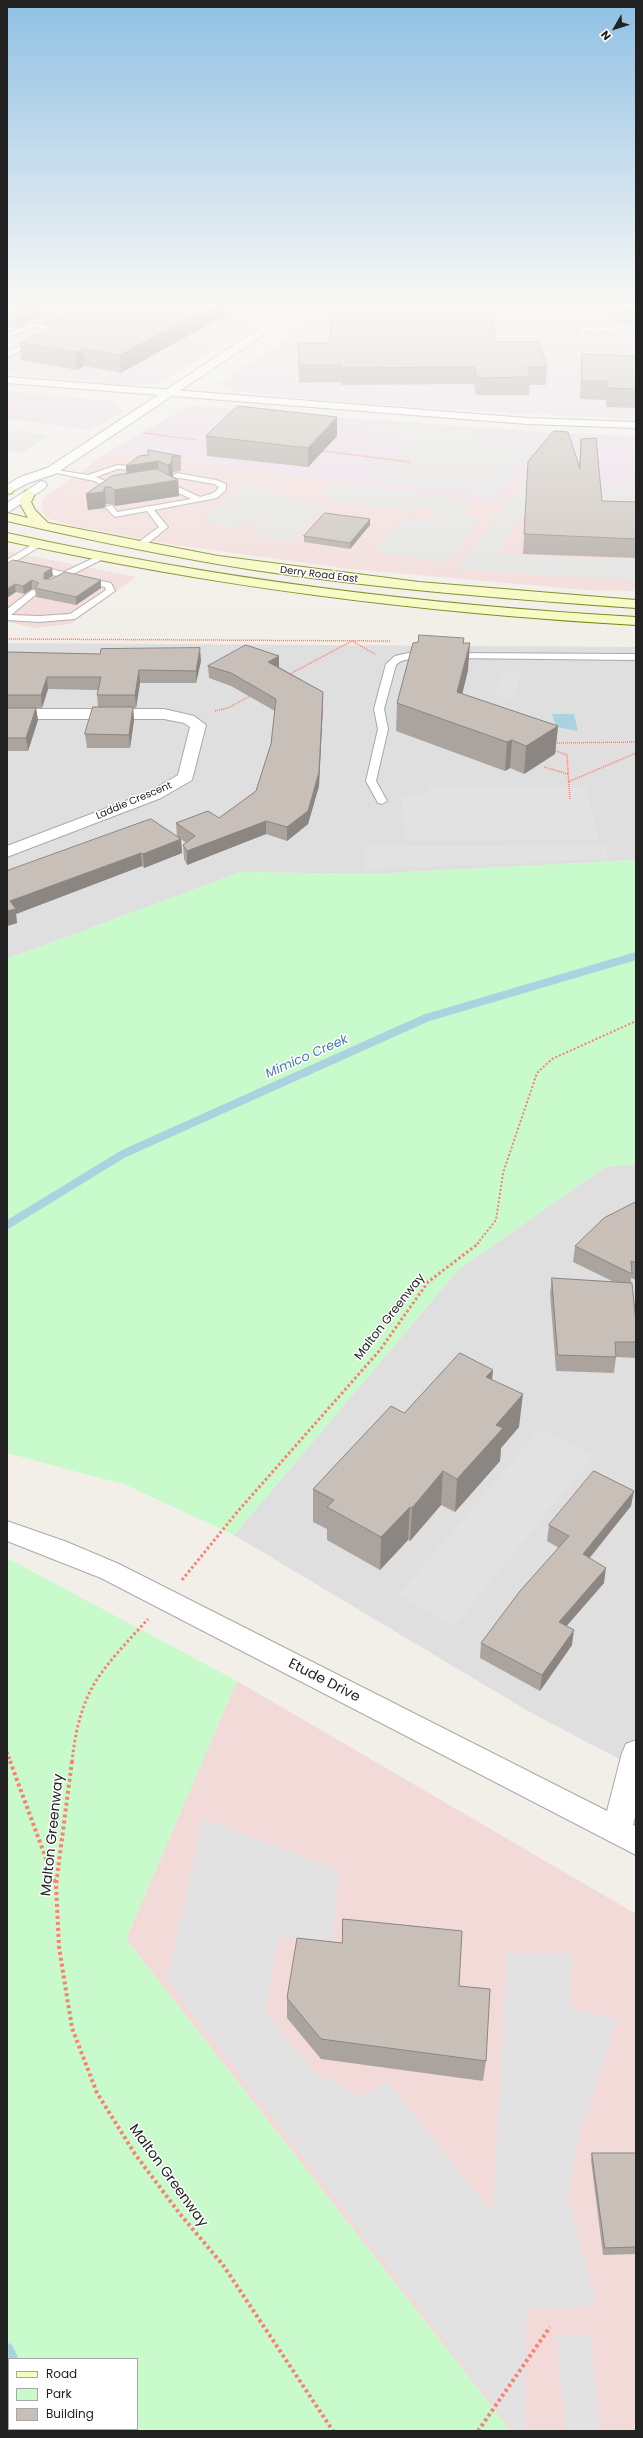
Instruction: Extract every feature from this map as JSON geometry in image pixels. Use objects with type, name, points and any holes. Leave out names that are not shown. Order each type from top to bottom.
[{"type":"main road","points":[[29,494],[25,502],[28,512],[44,526]]},
{"type":"main road","name":"Derry Road East","points":[[7,517],[139,546],[288,571],[402,585],[636,604]]},
{"type":"main road","name":"Derry Road East","points":[[7,537],[188,573],[314,592],[480,611],[636,621]]},
{"type":"main road","points":[[7,542],[38,544]]},
{"type":"street","points":[[7,490],[24,480],[51,471],[129,421]]},
{"type":"street","points":[[524,421],[636,425]]},
{"type":"street","points":[[7,509],[43,484],[51,471]]},
{"type":"street","points":[[7,714],[164,714],[189,719]]},
{"type":"street","name":"Laddie Crescent","points":[[7,852],[155,795],[186,777],[198,725],[189,719]]},
{"type":"street","name":"Etude Drive","points":[[7,1531],[58,1549],[131,1581],[626,1836]]},
{"type":"street","points":[[626,1836],[636,1753]]},
{"type":"lane","points":[[89,477],[117,467],[144,469]]},
{"type":"lane","points":[[51,471],[89,477],[117,489]]},
{"type":"lane","points":[[109,507],[115,515],[149,508],[159,503],[199,500],[214,496],[222,490],[223,486],[216,482],[176,475]]},
{"type":"lane","points":[[153,481],[168,483],[199,500]]},
{"type":"lane","points":[[96,490],[117,489],[128,485]]},
{"type":"lane","points":[[130,504],[136,511]]},
{"type":"lane","points":[[139,546],[164,527],[149,508]]},
{"type":"lane","points":[[8,566],[38,544]]},
{"type":"lane","points":[[38,577],[54,581],[103,557]]},
{"type":"lane","points":[[7,617],[39,620],[72,617],[111,591],[108,585],[65,575],[8,566]]},
{"type":"lane","points":[[9,609],[31,595],[13,594]]},
{"type":"lane","points":[[382,801],[371,781],[383,729],[378,709],[391,664],[399,658],[414,655],[636,657]]},
{"type":"path","points":[[115,430],[196,440]]},
{"type":"path","points":[[323,451],[410,462]]},
{"type":"path","points":[[7,639],[392,641]]},
{"type":"path","points":[[352,641],[391,664]]},
{"type":"path","points":[[283,678],[352,641]]},
{"type":"path","points":[[189,719],[228,708],[256,693]]},
{"type":"path","points":[[549,743],[636,742]]},
{"type":"path","points":[[547,748],[567,755],[570,800]]},
{"type":"path","points":[[568,782],[636,753]]},
{"type":"path","points":[[544,767],[568,774]]},
{"type":"path","name":"Malton Greenway","points":[[180,1582],[238,1511],[380,1350],[428,1282],[482,1240],[496,1220],[503,1173],[537,1073],[552,1060],[636,1021]]},
{"type":"path","name":"Malton Greenway","points":[[149,1618],[100,1675],[89,1694],[80,1719],[74,1743],[56,1885],[59,1946],[72,2028],[97,2093],[135,2154],[180,2214],[223,2265],[270,2333],[332,2431]]},
{"type":"path","points":[[7,1752],[56,1885]]},
{"type":"path","points":[[478,2431],[550,2327]]},
{"type":"shaded area","points":[[20,421],[106,421],[90,430]]},
{"type":"shaded area","points":[[162,421],[388,421],[540,432],[636,436],[636,489],[516,482],[496,501],[110,451]]},
{"type":"shaded area","points":[[382,422],[479,430],[477,433],[540,441],[494,496],[372,478],[414,438],[365,435]]},
{"type":"shaded area","points":[[14,431],[50,436],[21,453],[7,450],[7,435]]},
{"type":"shaded area","points":[[110,451],[496,501],[515,482],[636,489],[636,591],[585,590],[349,569],[169,544],[69,525],[46,518],[41,508],[43,498]]},
{"type":"shaded area","points":[[332,482],[472,500],[462,515],[482,518],[448,563],[373,552],[402,519],[431,520],[438,511],[416,507],[413,511],[329,501],[331,496],[321,494]]},
{"type":"shaded area","points":[[522,483],[636,490],[636,520],[521,515],[498,555],[636,561],[636,581],[456,569]]},
{"type":"shaded area","points":[[244,484],[277,489],[273,493],[293,496],[289,500],[327,506],[289,541],[253,535],[263,525],[243,522],[237,528],[200,522]]},
{"type":"shaded area","points":[[7,551],[136,577],[71,624],[36,628],[7,622]]},
{"type":"shaded area","points":[[7,643],[636,647],[636,860],[370,874],[241,872],[7,959]]},
{"type":"shaded area","points":[[504,671],[521,672],[514,698],[495,697]]},
{"type":"shaded area","points":[[428,787],[586,787],[599,840],[405,841],[401,795],[428,795]]},
{"type":"shaded area","points":[[365,845],[607,846],[607,859],[365,869]]},
{"type":"shaded area","points":[[636,1164],[636,1768],[528,1711],[234,1535],[458,1270],[605,1167]]},
{"type":"shaded area","points":[[540,1429],[594,1455],[454,1627],[398,1595]]},
{"type":"shaded area","points":[[237,1681],[636,1914],[636,2431],[511,2431],[126,1939]]},
{"type":"shaded area","points":[[203,1819],[339,1870],[332,1940],[279,1937],[265,2010],[313,2072],[363,2097],[387,2081],[493,2213],[507,1953],[572,1954],[569,2008],[617,2020],[576,2147],[568,2198],[597,2306],[526,2310],[525,2431],[514,2431],[167,1980]]},
{"type":"shaded area","points":[[590,2335],[601,2431],[566,2431],[556,2336]]},
{"type":"green space","points":[[636,860],[636,1164],[605,1167],[458,1270],[234,1535],[126,1485],[7,1453],[7,959],[241,872],[370,874]]},
{"type":"green space","points":[[7,1558],[237,1681],[126,1939],[511,2431],[7,2431]]},
{"type":"water","points":[[552,714],[574,714],[578,731],[556,727]]},
{"type":"building","points":[[222,421],[333,421],[308,448],[206,436]]},
{"type":"building","points":[[554,431],[568,432],[580,469],[581,439],[596,438],[602,501],[636,502],[636,539],[524,534],[528,462]]},
{"type":"building","points":[[148,450],[181,456],[172,456],[172,462],[168,465],[158,461],[126,466],[139,456],[148,455]]},
{"type":"building","points":[[157,469],[178,480],[114,490],[111,487],[105,487],[103,492],[86,494],[112,476]]},
{"type":"building","points":[[325,513],[370,519],[350,543],[304,536]]},
{"type":"building","points":[[13,560],[52,568],[44,573],[44,579],[51,579],[65,572],[101,580],[76,597],[35,588],[39,583],[32,580],[23,586],[15,584],[7,589],[7,564]]},
{"type":"building","points":[[419,635],[464,638],[463,643],[470,643],[457,692],[558,726],[526,746],[512,740],[507,742],[397,703],[413,643],[418,642]]},
{"type":"building","points":[[246,645],[279,656],[268,662],[323,692],[319,772],[308,811],[287,827],[266,821],[187,851],[183,845],[195,836],[176,823],[208,811],[219,818],[256,791],[271,744],[276,699],[231,673],[208,666]]},
{"type":"building","points":[[200,648],[196,671],[139,670],[135,695],[97,695],[101,677],[47,677],[41,695],[7,695],[7,652],[100,654],[101,649]]},
{"type":"building","points":[[93,707],[133,707],[129,735],[85,734]]},
{"type":"building","points":[[7,708],[36,708],[26,738],[7,738]]},
{"type":"building","points":[[151,819],[181,839],[10,901],[16,909],[7,911],[7,871]]},
{"type":"building","points":[[636,1202],[636,1263],[631,1261],[632,1274],[575,1246],[604,1218]]},
{"type":"building","points":[[552,1278],[632,1283],[636,1322],[636,1342],[615,1342],[616,1357],[558,1355]]},
{"type":"building","points":[[460,1353],[493,1370],[486,1377],[523,1394],[496,1425],[503,1428],[457,1479],[443,1471],[412,1508],[410,1507],[381,1537],[327,1507],[334,1500],[313,1489],[391,1406],[404,1413]]},
{"type":"building","points":[[594,1471],[634,1491],[583,1554],[606,1568],[559,1622],[574,1630],[542,1675],[481,1643],[520,1591],[569,1536],[549,1525]]},
{"type":"building","points":[[343,1919],[462,1931],[459,1986],[490,1989],[486,2061],[321,2039],[287,1998],[297,1938],[342,1943]]},
{"type":"building","points":[[592,2153],[636,2153],[636,2247],[605,2248]]},
{"type":"waterway","name":"Mimico Creek","points":[[7,1225],[123,1154],[426,1018],[636,956]]},
{"type":"waterway","name":"Mimico Creek","points":[[7,2350],[11,2358]]}]
